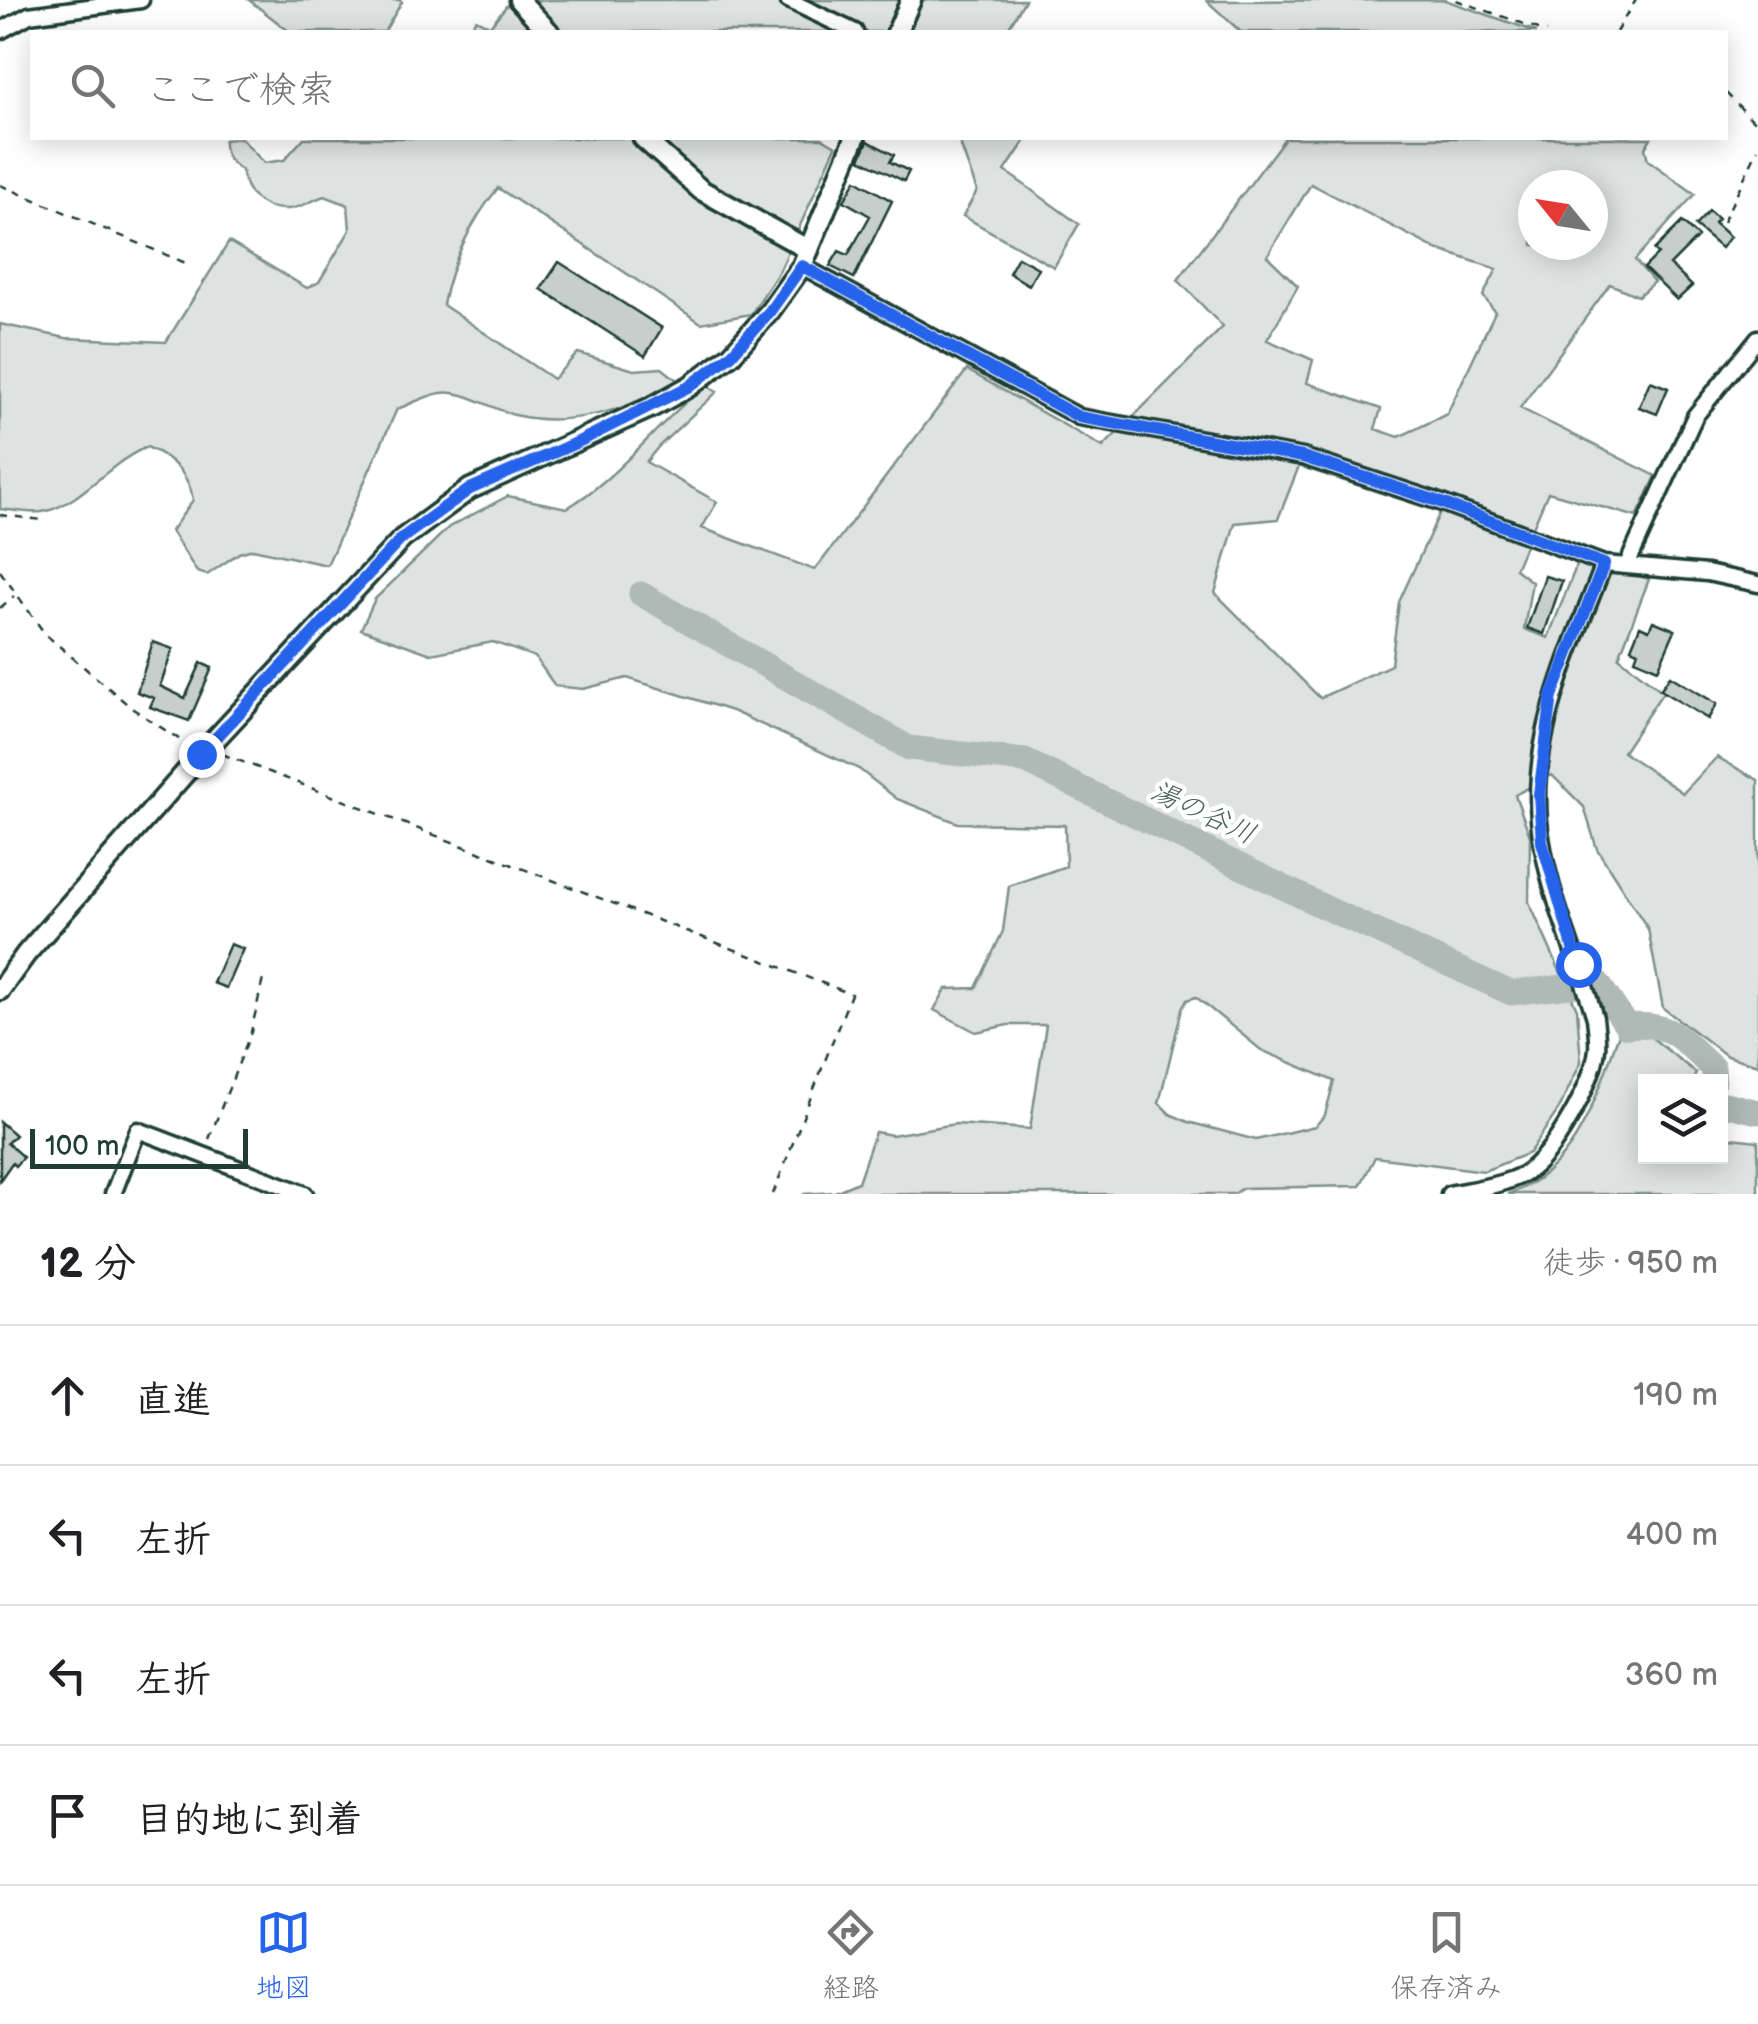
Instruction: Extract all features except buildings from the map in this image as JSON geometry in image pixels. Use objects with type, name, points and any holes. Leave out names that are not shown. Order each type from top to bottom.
[{"type":"street","points":[[0,31],[29,15],[141,0]]},
{"type":"street","points":[[519,0],[547,30]]},
{"type":"street","points":[[788,0],[850,30]]},
{"type":"street","points":[[898,30],[911,0]]},
{"type":"street","points":[[644,140],[702,190],[806,258],[1079,417],[1303,457],[1434,500],[1604,564],[1707,573],[1758,584]]},
{"type":"street","points":[[0,990],[26,954],[204,751],[402,538],[470,489],[593,436],[690,386],[731,355],[770,311],[806,258],[854,140]]},
{"type":"street","points":[[1627,565],[1695,416],[1758,338]]},
{"type":"street","points":[[1449,1194],[1524,1174],[1546,1156],[1591,1076],[1597,1049],[1595,1018],[1542,842],[1539,794],[1552,696],[1604,564]]},
{"type":"street","points":[[113,1194],[138,1130],[305,1194]]},
{"type":"path","points":[[1456,0],[1541,30]]},
{"type":"path","points":[[1617,30],[1636,0]]},
{"type":"path","points":[[1728,95],[1758,126]]},
{"type":"path","points":[[1723,222],[1758,149]]},
{"type":"path","points":[[0,185],[188,264]]},
{"type":"path","points":[[0,515],[43,520]]},
{"type":"path","points":[[0,571],[45,634],[96,679],[133,709],[204,751],[851,994],[773,1194]]},
{"type":"path","points":[[0,608],[16,595]]},
{"type":"path","points":[[202,1155],[251,1032],[263,979]]},
{"type":"shaded area","points":[[249,0],[402,2],[385,30],[287,30]]},
{"type":"shaded area","points":[[511,0],[1025,0],[1007,30],[468,30],[476,19],[490,26]]},
{"type":"shaded area","points":[[1445,0],[1531,30],[1239,30],[1207,1]]},
{"type":"shaded area","points":[[224,140],[243,140],[264,163],[284,160],[302,140],[826,140],[836,146],[780,270],[751,314],[701,323],[498,188],[463,243],[443,305],[553,379],[578,353],[634,370],[662,368],[677,380],[621,408],[578,418],[515,415],[450,393],[397,409],[327,565],[253,549],[239,553],[207,575],[197,572],[171,531],[193,500],[188,482],[171,461],[147,447],[60,506],[36,513],[0,509],[0,324],[66,338],[166,342],[229,242],[307,288],[319,282],[350,230],[348,205],[325,196],[292,209],[263,204],[251,194],[242,171],[225,150]]},
{"type":"shaded area","points":[[959,140],[1026,140],[1005,171],[1079,224],[1054,267],[963,216],[977,191]]},
{"type":"shaded area","points":[[1283,140],[1650,140],[1645,148],[1648,160],[1695,194],[1635,260],[1654,282],[1638,296],[1610,284],[1520,408],[1656,476],[1637,517],[1548,492],[1515,569],[1532,582],[1524,629],[1548,638],[1579,559],[1649,579],[1619,657],[1663,692],[1623,752],[1683,793],[1717,757],[1758,780],[1758,1065],[1727,1056],[1663,1008],[1648,929],[1597,849],[1584,807],[1552,775],[1515,795],[1530,836],[1529,902],[1577,1009],[1581,1062],[1559,1109],[1529,1153],[1484,1171],[1375,1157],[1360,1186],[1243,1188],[1234,1194],[803,1194],[835,1192],[858,1182],[875,1132],[892,1135],[955,1124],[1030,1129],[1046,1025],[1008,1025],[976,1032],[934,1010],[946,989],[976,988],[1003,931],[1009,886],[1066,866],[1065,825],[958,823],[897,799],[859,769],[732,711],[627,678],[583,689],[555,686],[535,657],[493,642],[431,654],[361,629],[375,599],[449,527],[508,496],[567,508],[604,481],[707,385],[717,392],[646,462],[717,502],[702,528],[815,570],[967,370],[1103,447],[1223,327],[1178,280]],"holes":[[[1311,184],[1436,249],[1497,269],[1483,296],[1495,312],[1447,414],[1399,437],[1375,429],[1381,409],[1307,383],[1313,360],[1267,340],[1298,286],[1267,256]],[[1299,466],[1440,512],[1399,602],[1391,665],[1320,698],[1215,593],[1235,523],[1278,519]],[[1196,997],[1261,1050],[1334,1081],[1325,1115],[1315,1126],[1256,1140],[1188,1122],[1170,1114],[1159,1103],[1187,1000]]]},
{"type":"shaded area","points":[[1620,1031],[1646,1033],[1696,1073],[1638,1074],[1638,1164],[1728,1164],[1728,1138],[1758,1141],[1758,1194],[1508,1194],[1552,1168],[1568,1149],[1593,1104]]},
{"type":"waterway","name":"湯の谷川","points":[[641,594],[909,748],[1025,761],[1511,993],[1598,983],[1627,1026],[1655,1027],[1676,1035],[1713,1068],[1713,1074]]},
{"type":"waterway","name":"湯の谷川","points":[[1728,1105],[1758,1112]]},
{"type":"route","points":[[201,754],[402,538],[470,489],[578,442],[690,386],[731,355],[770,311],[802,266],[1079,417],[1303,457],[1434,500],[1604,564],[1552,696],[1539,794],[1542,842],[1578,964]]}]
